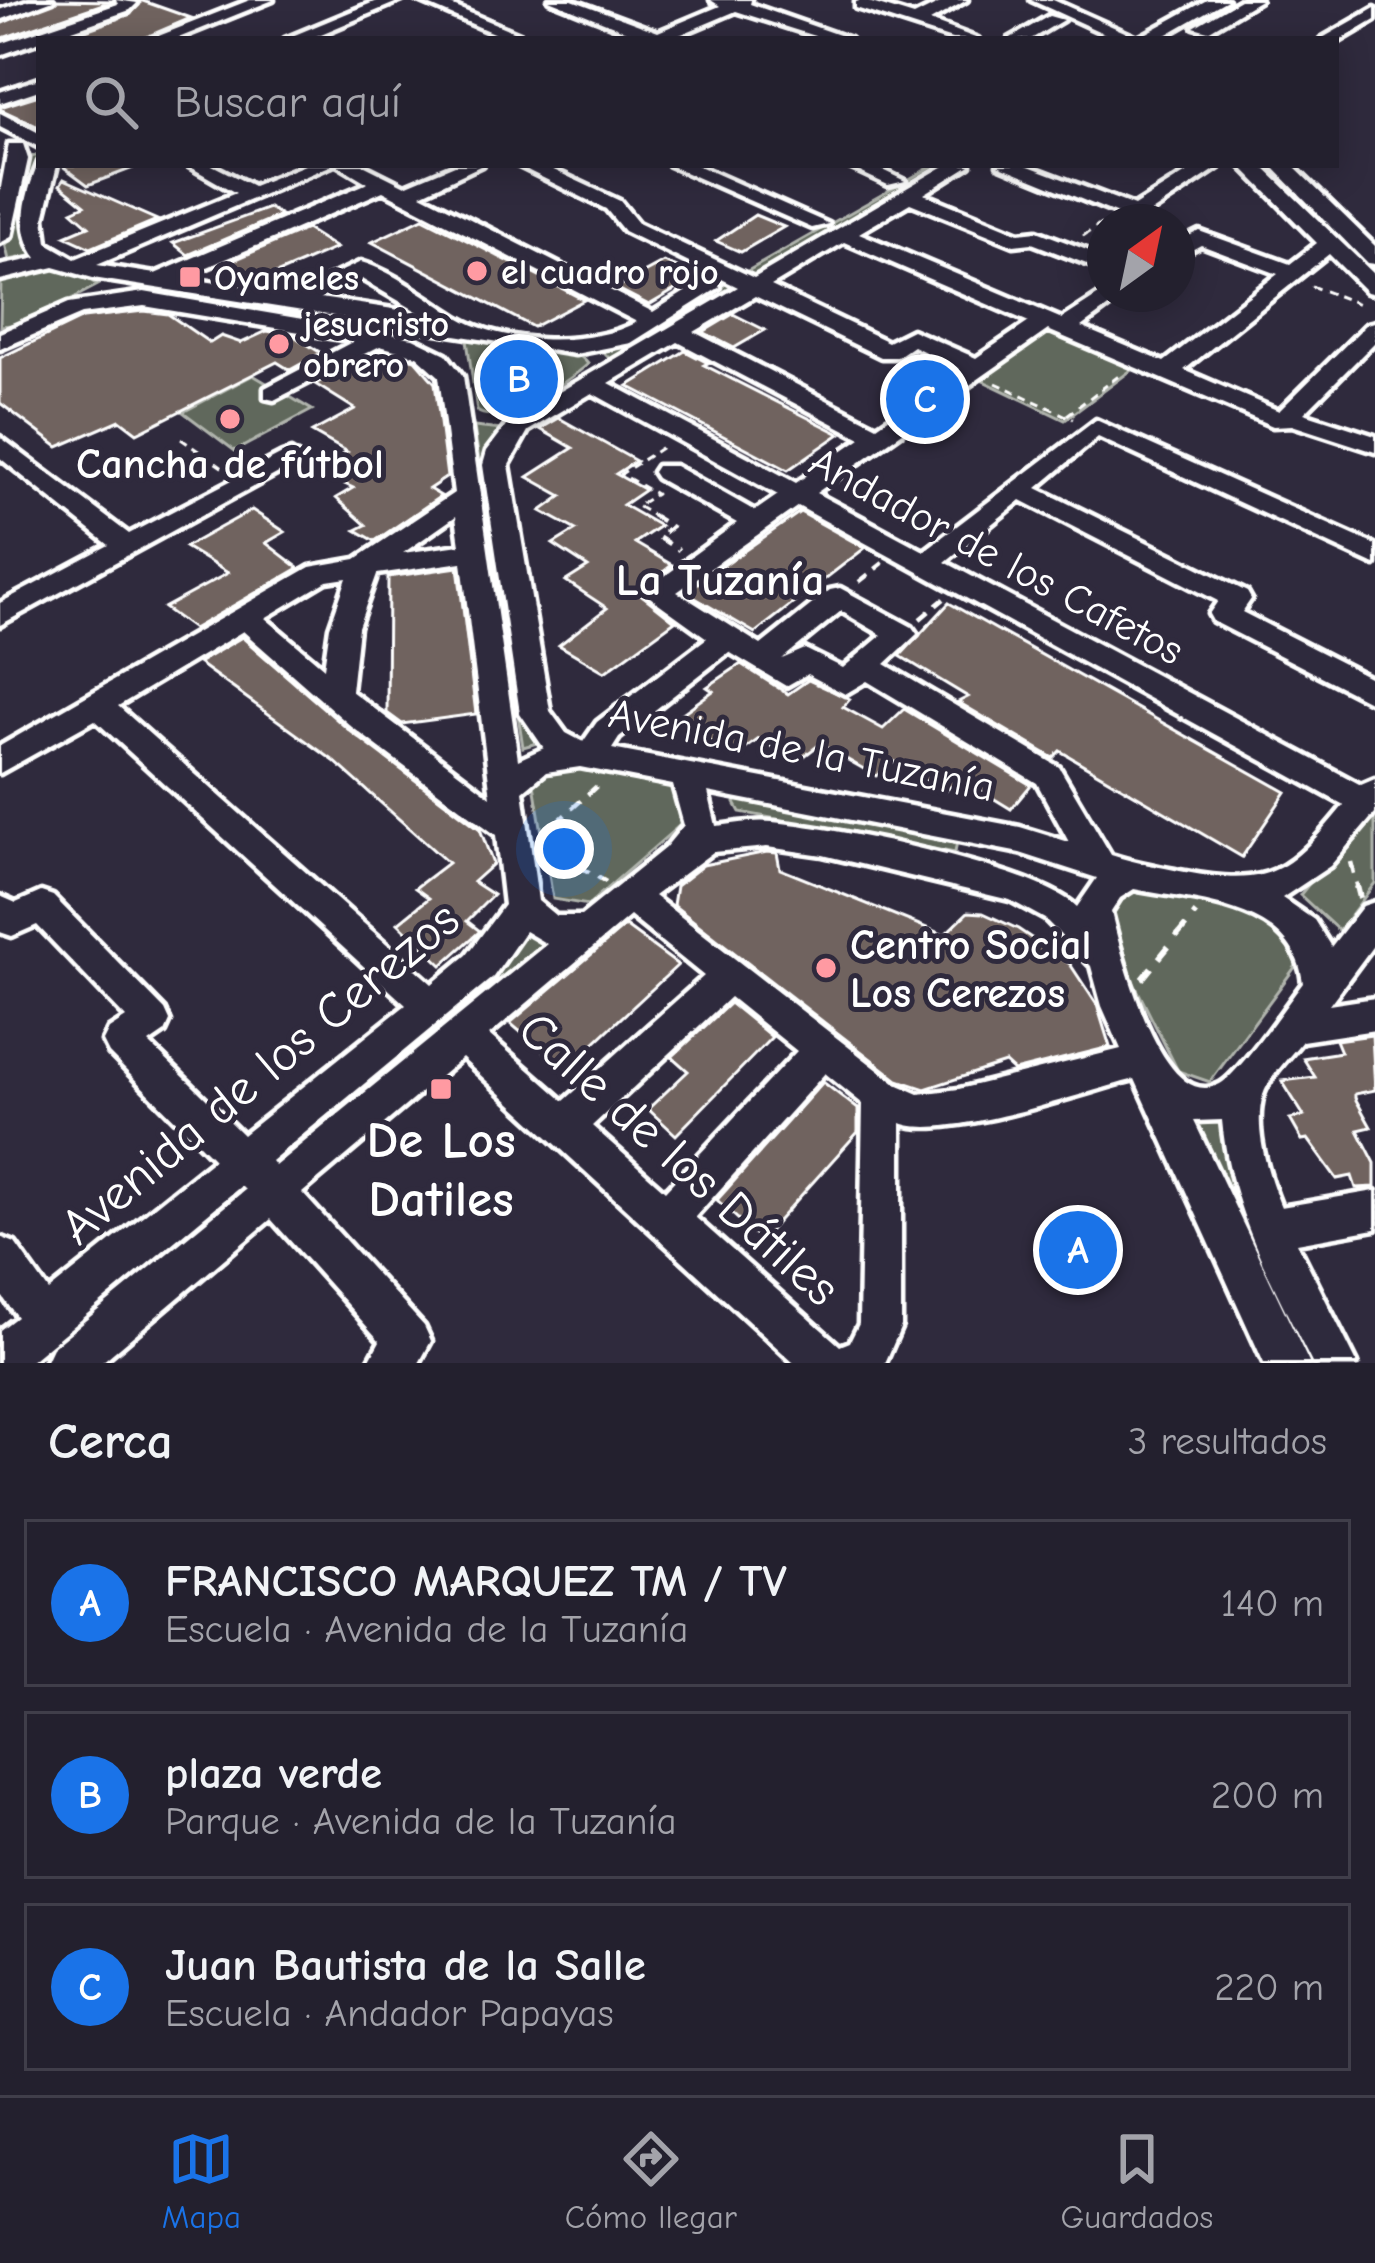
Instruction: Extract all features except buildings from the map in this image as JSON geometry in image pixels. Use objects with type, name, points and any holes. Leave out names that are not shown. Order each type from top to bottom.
[{"type":"street","points":[[0,15],[44,0]]},
{"type":"street","points":[[40,36],[124,7],[129,4],[125,0]]},
{"type":"street","points":[[168,36],[265,0]]},
{"type":"street","points":[[307,36],[352,26],[394,0]]},
{"type":"street","points":[[324,36],[413,0]]},
{"type":"street","points":[[425,0],[515,36]]},
{"type":"street","points":[[557,0],[650,36]]},
{"type":"street","points":[[915,22],[959,0]]},
{"type":"street","points":[[1152,36],[1219,0]]},
{"type":"street","points":[[1186,36],[1252,0]]},
{"type":"street","points":[[664,36],[733,2],[812,34],[868,2],[959,36]]},
{"type":"street","points":[[1021,36],[1048,6]]},
{"type":"street","points":[[1048,6],[1092,36]]},
{"type":"street","points":[[1048,6],[1123,36]]},
{"type":"street","points":[[337,8],[352,26]]},
{"type":"street","points":[[1336,36],[1374,15]]},
{"type":"street","points":[[0,50],[36,38]]},
{"type":"street","points":[[0,98],[36,85]]},
{"type":"street","points":[[0,119],[36,138]]},
{"type":"street","points":[[1,231],[10,176],[36,144]]},
{"type":"street","points":[[46,168],[32,232],[35,245],[81,264],[453,325],[493,336],[590,346],[663,326]]},
{"type":"street","points":[[203,168],[253,194]]},
{"type":"street","points":[[0,273],[81,264],[315,168]]},
{"type":"street","points":[[354,168],[879,437]]},
{"type":"street","points":[[405,194],[465,168]]},
{"type":"street","points":[[533,168],[613,205],[631,227],[890,352],[912,338],[975,370]]},
{"type":"street","points":[[687,168],[1282,421],[1375,329]]},
{"type":"street","points":[[861,168],[1021,241],[1030,235],[1087,258]]},
{"type":"street","points":[[901,188],[919,168]]},
{"type":"street","points":[[457,422],[484,434],[519,426],[663,326],[901,188],[952,168]]},
{"type":"street","points":[[1015,168],[1100,204]]},
{"type":"street","points":[[1253,168],[1375,287]]},
{"type":"street","points":[[1284,168],[1375,258]]},
{"type":"street","points":[[1150,204],[1204,170]]},
{"type":"street","points":[[165,277],[384,183]]},
{"type":"street","points":[[1167,372],[1330,243]]},
{"type":"street","points":[[1195,245],[1293,272]]},
{"type":"street","points":[[76,308],[98,291],[81,264]]},
{"type":"street","points":[[297,301],[362,269],[437,310],[453,325]]},
{"type":"street","points":[[7,336],[76,308],[144,298],[422,348],[446,366]]},
{"type":"street","points":[[761,660],[840,597],[902,634],[845,683],[805,659],[786,675],[761,660],[657,592],[975,370],[1087,308]]},
{"type":"street","points":[[493,336],[459,344],[446,366],[522,908],[549,930],[586,931]]},
{"type":"street","points":[[274,393],[376,338]]},
{"type":"street","points":[[588,381],[600,368],[590,346]]},
{"type":"street","name":"Andador de los Cafetos","points":[[588,381],[1370,796]]},
{"type":"street","points":[[1288,415],[1375,444]]},
{"type":"street","name":"Avenida de la Tuzanía","points":[[519,426],[507,438],[496,465],[535,713],[555,741],[597,759],[1020,840],[1114,870],[1221,891]]},
{"type":"street","points":[[912,557],[1019,489],[1095,428],[1375,556]]},
{"type":"street","points":[[0,445],[128,547]]},
{"type":"street","points":[[0,615],[291,459]]},
{"type":"street","points":[[666,472],[757,523]]},
{"type":"street","points":[[1019,489],[1238,599],[1222,614],[1375,693]]},
{"type":"street","points":[[335,695],[344,627],[366,565],[467,496]]},
{"type":"street","points":[[0,761],[320,573],[474,551]]},
{"type":"street","points":[[245,617],[363,719],[512,829]]},
{"type":"street","points":[[506,787],[538,761],[597,759],[608,730],[727,638]]},
{"type":"street","points":[[865,666],[1048,775],[1114,870],[1093,910],[1107,959]]},
{"type":"street","points":[[98,704],[431,1005]]},
{"type":"street","points":[[71,1362],[677,857],[696,836],[703,817],[698,796],[684,773]]},
{"type":"street","points":[[1221,891],[1279,888],[1298,875],[1370,796]]},
{"type":"street","name":"Avenida de la Tuzanía","points":[[677,857],[707,840],[767,835],[823,842],[1040,896],[1073,922],[1107,959],[1120,1006],[1287,1363]]},
{"type":"street","points":[[1221,891],[1273,907],[1302,930],[1318,957],[1321,985]]},
{"type":"street","points":[[629,896],[882,1096],[918,1112],[1152,1070],[1180,1100],[1206,1107],[1228,1101],[1245,1087],[1287,1027],[1368,933]]},
{"type":"street","points":[[0,910],[12,922],[41,906],[152,1021],[122,1041],[273,1191],[409,1341],[390,1363]]},
{"type":"street","name":"Avenida de los Cerezos","points":[[0,1358],[480,966],[522,908]]},
{"type":"street","points":[[563,1127],[730,974]]},
{"type":"street","points":[[1287,1027],[1375,1014]]},
{"type":"street","name":"Calle de los Dátiles","points":[[462,1034],[669,1216],[826,1363]]},
{"type":"street","points":[[669,1216],[824,1048]]},
{"type":"street","points":[[1245,1087],[1238,1114],[1240,1141],[1271,1228],[1335,1363]]},
{"type":"street","name":"Calle de los Dátiles","points":[[852,1363],[864,1361],[880,1326],[882,1096]]},
{"type":"street","points":[[1271,1228],[1375,1210]]},
{"type":"street","points":[[0,1257],[45,1321]]},
{"type":"path","points":[[1064,248],[1087,237]]},
{"type":"path","points":[[1066,416],[1139,360]]},
{"type":"path","points":[[975,370],[1095,428]]},
{"type":"path","points":[[684,433],[621,474],[656,494],[637,506],[672,527],[658,537],[700,562]]},
{"type":"path","points":[[181,440],[245,484]]},
{"type":"path","points":[[840,597],[912,557]]},
{"type":"path","points":[[902,634],[963,584]]},
{"type":"path","points":[[597,759],[536,841],[629,896]]},
{"type":"path","points":[[1342,828],[1368,933]]},
{"type":"path","points":[[1120,1006],[1221,891]]},
{"type":"green space","points":[[36,156],[27,231],[36,255],[9,260],[3,235],[19,160]]},
{"type":"green space","points":[[929,168],[942,168],[611,360],[596,345],[642,331]]},
{"type":"green space","points":[[55,260],[98,285],[24,324],[0,326],[1,280],[12,269]]},
{"type":"green space","points":[[1057,321],[1146,359],[1065,420],[975,377]]},
{"type":"green space","points":[[492,336],[557,346],[588,364],[534,401],[488,415],[477,411],[467,340]]},
{"type":"green space","points":[[253,375],[312,410],[235,451],[183,412]]},
{"type":"green space","points":[[474,427],[502,430],[495,445],[540,708],[565,735],[523,747]]},
{"type":"green space","points":[[545,759],[684,774],[702,806],[588,905],[553,899],[533,778]]},
{"type":"green space","points":[[745,784],[959,827],[955,853],[740,812],[735,803]]},
{"type":"green space","points":[[1375,802],[1375,883],[1339,931],[1300,895]]},
{"type":"green space","points":[[1131,885],[1230,902],[1268,916],[1307,951],[1210,1082],[1178,1071],[1110,935],[1106,900]]},
{"type":"green space","points":[[527,928],[554,939],[271,1173],[262,1164],[504,962]]},
{"type":"green space","points":[[1190,1113],[1219,1116],[1243,1204],[1316,1363],[1307,1363]]},
{"type":"place","name":"el cuadro rojo","points":[[477,271]]},
{"type":"place","name":"Oyameles","points":[[190,277]]},
{"type":"place","name":"jesucristo obrero","points":[[279,344]]},
{"type":"place","name":"plaza verde","points":[[519,379]]},
{"type":"place","name":"Juan Bautista de la Salle","points":[[925,399]]},
{"type":"place","name":"Cancha de fútbol","points":[[230,419]]},
{"type":"place","name":"Centro Social Los Cerezos","points":[[826,968]]},
{"type":"place","name":"De Los Datiles","points":[[441,1089]]},
{"type":"place","name":"FRANCISCO MARQUEZ TM / TV","points":[[1078,1250]]},
{"type":"district","name":"La Tuzanía","points":[[720,579]]}]
